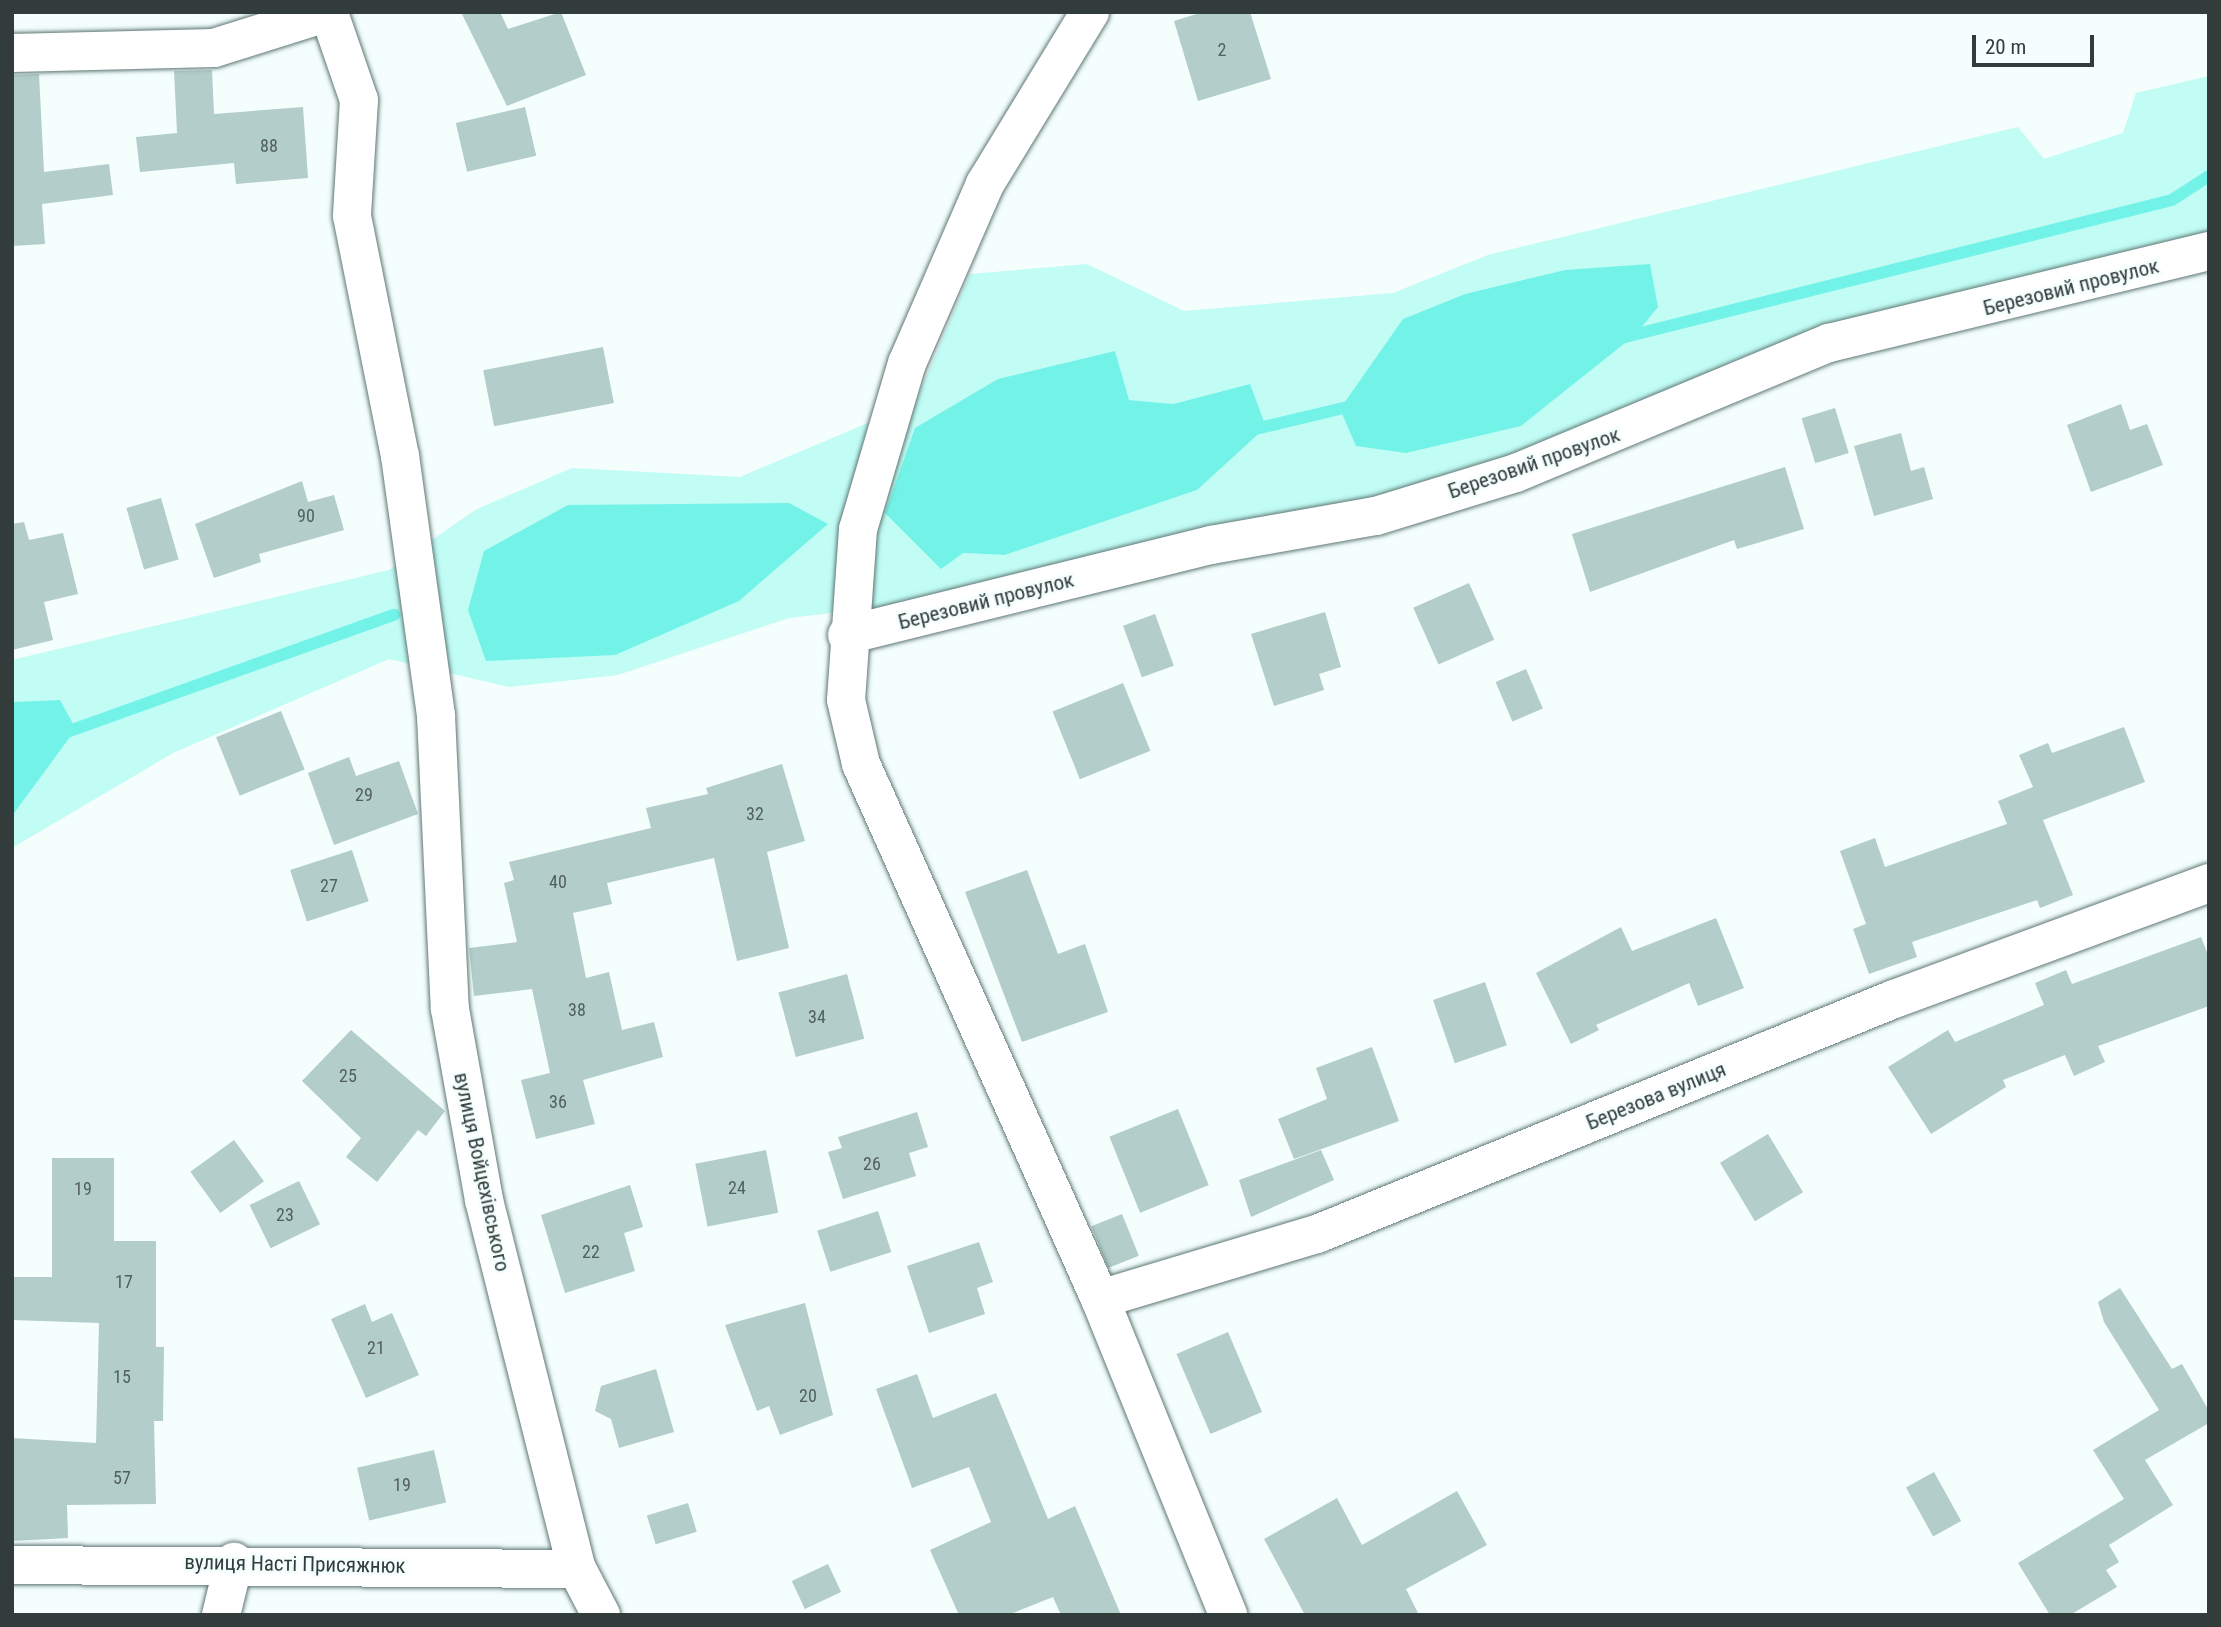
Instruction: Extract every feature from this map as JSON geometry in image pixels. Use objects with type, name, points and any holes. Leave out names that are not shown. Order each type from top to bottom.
[{"type":"street","points":[[12,52],[214,48],[329,12]]},
{"type":"street","name":"вулиця Войцехівського","points":[[329,12],[359,100],[352,216],[400,456],[436,716],[450,1009],[484,1200],[577,1569],[601,1615]]},
{"type":"street","points":[[1090,12],[985,184],[907,363],[858,529],[847,635],[846,700],[861,764],[1100,1299],[1228,1615]]},
{"type":"street","name":"Березовий провулок","points":[[847,635],[1211,545],[1376,516],[1516,473],[1829,343],[2089,285],[2209,251]]},
{"type":"street","name":"Березова вулиця","points":[[1100,1299],[1317,1234],[1894,999],[2209,883]]},
{"type":"street","points":[[220,1615],[234,1562]]},
{"type":"street","name":"вулиця Насті Присяжнюк","points":[[12,1565],[234,1562],[577,1569]]},
{"type":"shaded area","points":[[2209,76],[2209,232],[2085,263],[1513,461],[978,596],[789,618],[618,675],[509,687],[389,659],[173,753],[12,848],[12,816],[76,729],[60,700],[12,702],[12,660],[389,570],[475,510],[572,468],[740,477],[915,403],[970,274],[1087,264],[1184,311],[1393,293],[1488,255],[2018,127],[2044,159],[2123,133],[2136,93]],"holes":[[[1565,270],[1403,319],[1465,294]],[[1115,351],[1128,400],[1173,404],[1250,384],[1197,490],[1005,555],[963,553]],[[568,505],[637,508],[486,661]]]},
{"type":"water","points":[[1650,264],[1658,307],[1635,335],[1521,426],[1406,453],[1356,446],[1340,409],[1403,319],[1465,294],[1565,270]]},
{"type":"water","points":[[1115,351],[1129,400],[1173,404],[1250,384],[1266,427],[1197,490],[1005,555],[963,553],[941,569],[885,513],[915,428],[998,379]]},
{"type":"water","points":[[789,503],[828,524],[739,601],[615,655],[486,661],[468,610],[484,551],[568,505]]},
{"type":"water","points":[[60,700],[76,729],[12,816],[12,702]]},
{"type":"building","points":[[461,12],[500,12],[508,29],[561,12],[586,75],[507,106]]},
{"type":"building","points":[[1203,12],[1250,12],[1271,79],[1198,101],[1174,21]]},
{"type":"building","points":[[212,70],[214,114],[303,107],[308,178],[236,184],[234,163],[140,172],[136,137],[177,133],[174,71]]},
{"type":"building","points":[[39,74],[44,172],[109,164],[113,195],[42,204],[45,244],[12,246],[12,75]]},
{"type":"building","points":[[525,107],[536,156],[467,172],[456,123]]},
{"type":"building","points":[[603,347],[614,403],[494,426],[483,370]]},
{"type":"building","points":[[2121,404],[2130,430],[2147,424],[2163,465],[2091,492],[2067,425]]},
{"type":"building","points":[[1835,408],[1849,453],[1815,463],[1802,418]]},
{"type":"building","points":[[1901,433],[1911,471],[1924,467],[1933,499],[1874,516],[1854,446]]},
{"type":"building","points":[[1785,467],[1804,529],[1737,549],[1734,540],[1590,592],[1572,534]]},
{"type":"building","points":[[302,481],[308,502],[334,495],[344,530],[259,554],[261,562],[214,578],[195,524]]},
{"type":"building","points":[[161,498],[179,560],[144,569],[126,508]]},
{"type":"building","points":[[24,522],[29,540],[63,533],[78,594],[44,602],[53,640],[12,650],[12,524]]},
{"type":"building","points":[[1469,583],[1494,640],[1438,664],[1413,608]]},
{"type":"building","points":[[1325,612],[1341,667],[1319,674],[1324,690],[1274,706],[1251,634]]},
{"type":"building","points":[[1155,614],[1174,666],[1142,677],[1123,626]]},
{"type":"building","points":[[1526,669],[1543,709],[1512,721],[1496,682]]},
{"type":"building","points":[[1123,683],[1150,751],[1080,779],[1053,711]]},
{"type":"building","points":[[281,711],[305,769],[240,796],[216,737]]},
{"type":"building","points":[[2124,727],[2145,782],[2043,820],[2073,895],[2040,908],[2037,900],[1912,942],[1917,957],[1869,974],[1853,929],[1866,924],[1840,851],[1875,838],[1885,867],[2007,824],[1998,801],[2033,787],[2019,755],[2048,743],[2052,753]]},
{"type":"building","points":[[349,757],[356,776],[399,761],[418,814],[334,845],[308,773]]},
{"type":"building","points":[[782,764],[805,841],[767,852],[789,948],[737,961],[714,858],[607,883],[612,904],[573,913],[586,978],[609,972],[622,1030],[654,1022],[663,1057],[583,1080],[595,1124],[536,1139],[521,1080],[550,1073],[532,989],[474,996],[469,948],[517,942],[504,883],[514,880],[509,862],[651,828],[646,808],[708,794],[706,788]]},
{"type":"building","points":[[352,850],[369,901],[307,921],[290,870]]},
{"type":"building","points":[[1027,870],[1058,954],[1085,944],[1108,1012],[1022,1042],[965,892]]},
{"type":"building","points":[[1716,918],[1744,988],[1698,1006],[1689,983],[1596,1025],[1599,1030],[1571,1044],[1536,973],[1621,927],[1632,951]]},
{"type":"building","points":[[2201,937],[2209,957],[2209,1006],[2098,1046],[2105,1062],[2074,1076],[2065,1055],[2003,1080],[2006,1087],[1931,1134],[1888,1067],[1948,1030],[1955,1042],[2044,1005],[2035,983],[2066,970],[2072,984]]},
{"type":"building","points":[[847,974],[864,1039],[796,1057],[778,992]]},
{"type":"building","points":[[1485,982],[1507,1045],[1455,1063],[1433,1000]]},
{"type":"building","points":[[351,1030],[445,1111],[426,1136],[418,1130],[377,1182],[346,1157],[361,1138],[302,1081]]},
{"type":"building","points":[[1372,1047],[1399,1121],[1294,1159],[1278,1119],[1327,1099],[1316,1068]]},
{"type":"building","points":[[1178,1109],[1209,1185],[1140,1213],[1109,1137]]},
{"type":"building","points":[[917,1112],[928,1147],[909,1153],[916,1176],[843,1199],[828,1152],[842,1148],[838,1137]]},
{"type":"building","points":[[1768,1134],[1803,1192],[1755,1221],[1720,1163]]},
{"type":"building","points":[[234,1140],[264,1181],[220,1213],[190,1172]]},
{"type":"building","points":[[766,1150],[778,1213],[708,1227],[695,1164]]},
{"type":"building","points":[[1321,1150],[1334,1180],[1251,1217],[1239,1180]]},
{"type":"building","points":[[52,1158],[114,1158],[114,1241],[156,1241],[156,1347],[164,1347],[163,1421],[154,1421],[156,1504],[67,1505],[68,1538],[12,1541],[12,1438],[96,1443],[99,1323],[12,1320],[12,1277],[52,1277]]},
{"type":"building","points":[[299,1181],[320,1224],[271,1248],[250,1205]]},
{"type":"building","points":[[630,1185],[643,1227],[624,1233],[635,1271],[565,1293],[541,1215]]},
{"type":"building","points":[[878,1211],[891,1252],[830,1272],[817,1231]]},
{"type":"building","points":[[1122,1214],[1139,1256],[1108,1268],[1091,1226]]},
{"type":"building","points":[[979,1242],[993,1282],[977,1288],[985,1314],[929,1333],[907,1266]]},
{"type":"building","points":[[2120,1288],[2172,1369],[2182,1364],[2209,1411],[2209,1423],[2145,1460],[2173,1505],[2109,1545],[2119,1562],[2106,1570],[2117,1587],[2070,1615],[2050,1615],[2018,1563],[2124,1499],[2093,1450],[2159,1410],[2104,1322],[2098,1302]]},
{"type":"building","points":[[805,1303],[833,1415],[780,1435],[769,1406],[757,1411],[725,1325]]},
{"type":"building","points":[[365,1304],[372,1322],[392,1313],[419,1375],[366,1398],[331,1319]]},
{"type":"building","points":[[1228,1332],[1262,1412],[1210,1434],[1176,1354]]},
{"type":"building","points":[[656,1369],[674,1432],[619,1448],[611,1419],[595,1411],[601,1386]]},
{"type":"building","points":[[917,1374],[933,1418],[996,1393],[1048,1519],[1075,1506],[1121,1615],[1061,1615],[1053,1597],[1008,1615],[959,1615],[930,1550],[991,1522],[969,1467],[912,1488],[876,1389]]},
{"type":"building","points":[[434,1450],[446,1503],[369,1520],[357,1468]]},
{"type":"building","points":[[1934,1472],[1961,1521],[1933,1536],[1906,1488]]},
{"type":"building","points":[[1457,1491],[1487,1545],[1406,1589],[1419,1615],[1305,1615],[1264,1539],[1337,1498],[1362,1545]]},
{"type":"building","points":[[688,1503],[697,1532],[656,1544],[647,1516]]},
{"type":"building","points":[[828,1564],[841,1592],[805,1609],[792,1581]]},
{"type":"waterway","points":[[1621,338],[2172,200],[2209,176]]},
{"type":"waterway","points":[[1251,430],[1356,405]]},
{"type":"waterway","points":[[61,734],[394,615]]}]
